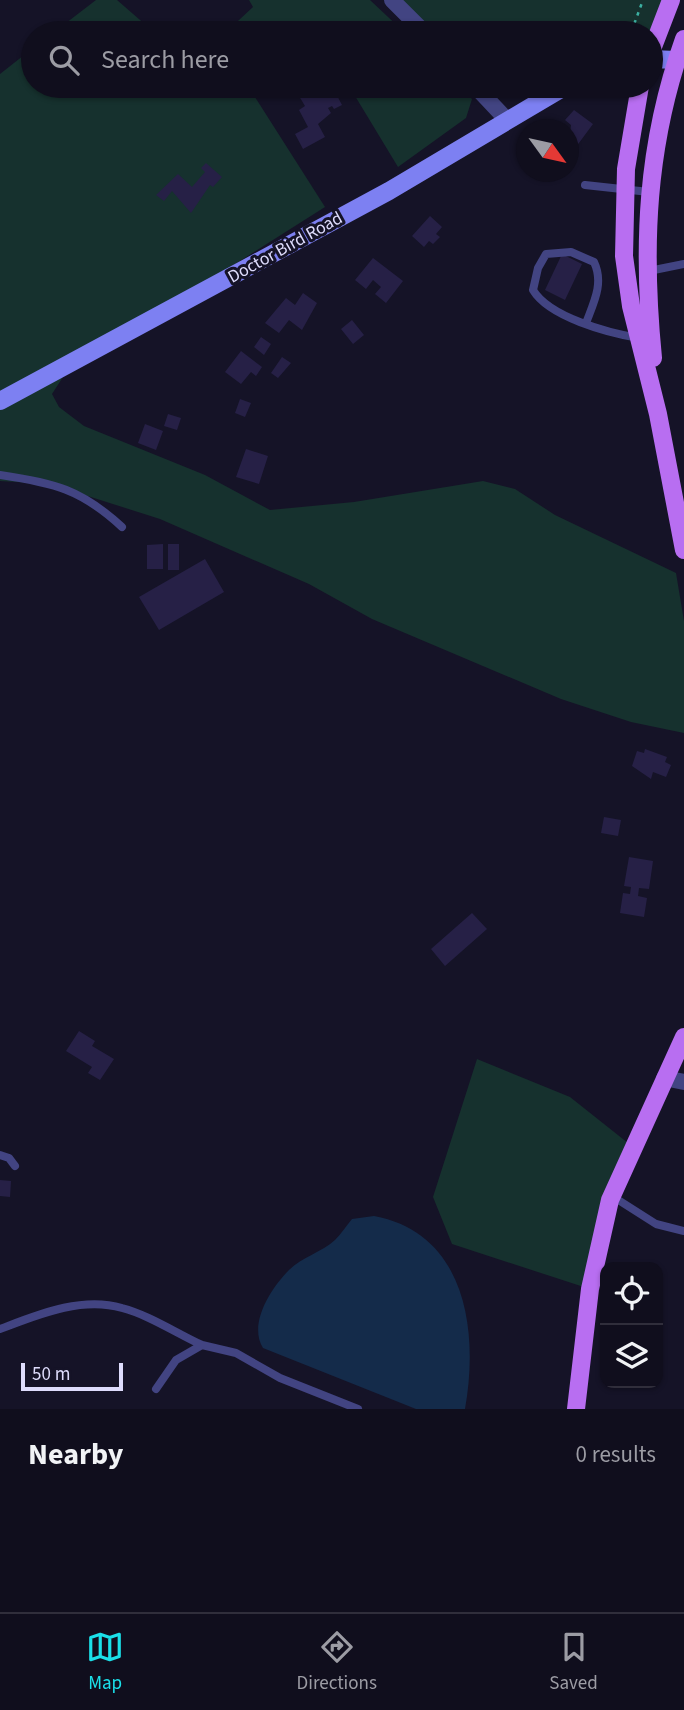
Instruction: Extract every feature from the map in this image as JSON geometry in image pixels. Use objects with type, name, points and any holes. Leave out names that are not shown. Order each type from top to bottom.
[{"type":"main road","points":[[663,21],[671,0]]},
{"type":"main road","points":[[658,414],[646,272],[649,192],[662,115],[680,61],[684,39]]},
{"type":"main road","name":"Doctor Bird Road","points":[[0,401],[389,191],[544,98]]},
{"type":"main road","points":[[638,98],[630,134],[625,190],[624,256],[639,338],[681,515],[683,543]]},
{"type":"main road","points":[[576,1409],[590,1289],[612,1196],[684,1037]]},
{"type":"street","points":[[392,0],[413,21]]},
{"type":"street","points":[[486,98],[506,119]]},
{"type":"street","points":[[664,1078],[684,1082]]},
{"type":"lane","points":[[585,185],[649,192]]},
{"type":"lane","points":[[586,323],[597,294],[599,274],[594,262],[559,251],[546,254],[538,268],[533,290],[541,303],[586,323],[615,334],[639,338]]},
{"type":"lane","points":[[646,272],[684,264]]},
{"type":"lane","points":[[0,475],[66,487],[91,502],[122,527]]},
{"type":"lane","points":[[0,1155],[9,1158],[15,1167]]},
{"type":"lane","points":[[612,1196],[656,1224],[684,1231]]},
{"type":"lane","points":[[0,1329],[54,1309],[100,1306],[122,1308],[202,1345],[236,1353],[280,1378],[358,1409]]},
{"type":"lane","points":[[156,1390],[176,1360],[202,1345]]},
{"type":"path","points":[[635,21],[643,0]]},
{"type":"green space","points":[[96,0],[117,0],[141,21],[69,21]]},
{"type":"green space","points":[[249,0],[370,0],[392,21],[238,21],[253,7]]},
{"type":"green space","points":[[392,0],[671,0],[658,21],[413,21]]},
{"type":"green space","points":[[21,57],[21,98],[256,98],[325,207],[120,337],[74,360],[52,394],[59,407],[84,426],[205,475],[270,510],[354,502],[483,481],[515,489],[555,515],[676,573],[684,621],[684,733],[631,722],[561,699],[372,619],[309,584],[160,519],[50,484],[0,481],[0,74]]},
{"type":"green space","points":[[356,98],[472,99],[466,118],[398,167]]},
{"type":"green space","points":[[477,1059],[570,1097],[633,1147],[590,1289],[452,1244],[433,1197]]},
{"type":"water","points":[[374,1216],[405,1226],[429,1242],[447,1264],[459,1290],[467,1318],[470,1348],[465,1409],[416,1409],[263,1348],[258,1328],[260,1318],[269,1296],[282,1278],[294,1265],[335,1240],[352,1219]]},
{"type":"building","points":[[300,98],[338,98],[342,105],[334,109],[332,106],[328,108],[331,113],[318,124],[325,137],[303,149],[295,134],[308,127],[299,110],[305,106]]},
{"type":"building","points":[[574,110],[593,124],[579,143],[579,119],[566,119]]},
{"type":"building","points":[[206,163],[222,177],[213,187],[210,185],[191,213],[172,191],[164,201],[156,195],[178,174],[192,187],[205,172],[201,168]]},
{"type":"building","points":[[430,216],[442,227],[436,234],[440,237],[433,244],[429,241],[424,247],[412,236]]},
{"type":"building","points":[[562,254],[582,264],[565,300],[545,290]]},
{"type":"building","points":[[373,258],[403,281],[386,303],[375,294],[381,287],[373,280],[366,289],[355,280]]},
{"type":"building","points":[[303,293],[317,303],[302,330],[289,320],[279,333],[265,323],[286,298],[295,305]]},
{"type":"building","points":[[352,320],[364,335],[353,344],[341,329]]},
{"type":"building","points":[[261,337],[271,344],[264,355],[254,347]]},
{"type":"building","points":[[241,351],[262,367],[256,376],[251,372],[241,384],[225,372]]},
{"type":"building","points":[[282,357],[291,363],[278,378],[271,373]]},
{"type":"building","points":[[240,399],[251,403],[245,417],[235,413]]},
{"type":"building","points":[[168,414],[181,418],[177,430],[164,426]]},
{"type":"building","points":[[145,424],[163,431],[156,450],[138,443]]},
{"type":"building","points":[[246,449],[268,456],[259,484],[236,477]]},
{"type":"building","points":[[163,544],[163,569],[147,569],[147,545]]},
{"type":"building","points":[[168,544],[179,544],[179,570],[168,570]]},
{"type":"building","points":[[205,559],[224,592],[159,630],[139,597]]},
{"type":"building","points":[[645,749],[667,757],[665,762],[671,765],[666,777],[653,772],[651,779],[632,766],[637,751],[644,753]]},
{"type":"building","points":[[604,817],[621,820],[618,836],[601,833]]},
{"type":"building","points":[[629,857],[653,861],[649,889],[639,888],[638,896],[647,898],[644,917],[620,913],[623,893],[630,894],[631,887],[624,886]]},
{"type":"building","points":[[472,913],[487,929],[445,966],[431,949]]},
{"type":"building","points":[[79,1031],[95,1041],[92,1046],[114,1059],[100,1080],[88,1073],[92,1067],[66,1051]]},
{"type":"building","points":[[0,1180],[11,1181],[10,1197],[0,1196]]}]
